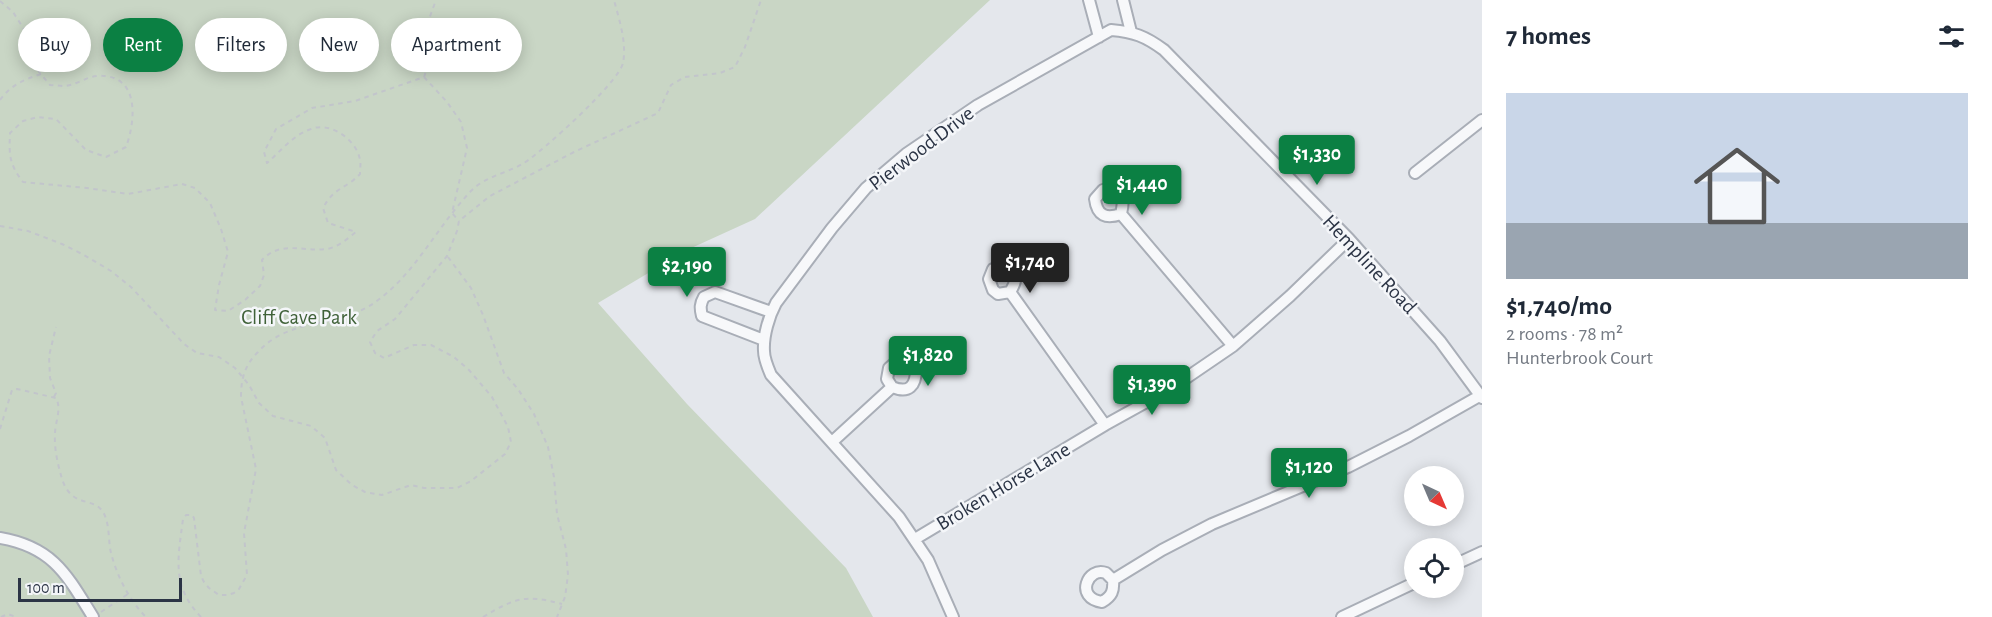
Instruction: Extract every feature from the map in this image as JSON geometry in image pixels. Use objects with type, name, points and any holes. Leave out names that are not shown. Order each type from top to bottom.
[{"type":"street","points":[[1089,0],[1099,37]]},
{"type":"street","points":[[1123,0],[1131,32]]},
{"type":"street","name":"Pierwood Drive","points":[[952,617],[928,560],[915,538],[899,517],[771,375],[764,353],[764,340],[771,312],[832,228],[866,188],[906,154],[978,105],[1111,30]]},
{"type":"street","name":"Hempline Road","points":[[1111,30],[1131,32],[1149,39],[1164,50],[1349,239],[1440,340],[1481,396]]},
{"type":"street","points":[[1415,173],[1482,120]]},
{"type":"street","points":[[1121,214],[1233,346]]},
{"type":"street","name":"Broken Horse Lane","points":[[915,538],[1170,389],[1233,346],[1290,296],[1349,239]]},
{"type":"street","points":[[764,340],[702,316],[701,302],[704,297],[715,292],[771,312]]},
{"type":"street","points":[[1010,292],[1105,425]]},
{"type":"street","points":[[832,442],[892,387]]},
{"type":"street","points":[[1113,580],[1162,550],[1212,524],[1348,467],[1481,396]]},
{"type":"street","points":[[0,538],[20,541],[33,547],[56,564],[69,579],[93,617]]},
{"type":"street","points":[[1464,560],[1482,552]]},
{"type":"street","points":[[1342,617],[1404,588]]},
{"type":"path","points":[[424,77],[429,63],[424,33],[436,0]]},
{"type":"path","points":[[201,617],[186,596],[178,577],[178,555],[183,519],[186,515],[192,515],[194,518],[201,576],[208,588],[219,595],[234,593],[247,575],[244,533],[256,469],[241,397],[242,376],[257,353],[279,335],[299,327],[351,315],[374,303],[406,274],[452,213],[478,185],[519,166],[533,156],[615,78],[623,64],[624,53],[614,0]]},
{"type":"path","points":[[0,226],[45,237],[84,255],[111,271],[131,287],[184,344],[197,353],[219,357],[235,368],[249,384],[259,403],[273,416],[311,426],[325,438],[336,470],[352,485],[366,492],[382,495],[411,485],[424,488],[457,488],[471,482],[505,454],[511,442],[508,427],[492,397],[470,370],[454,357],[431,345],[414,345],[384,358],[375,353],[370,342],[377,331],[395,319],[447,256],[459,220],[490,196],[574,152],[658,113],[671,85],[686,77],[720,73],[735,66],[745,47],[761,0]]},
{"type":"path","points":[[0,2],[13,12],[29,37],[41,74],[51,85],[66,86],[94,76],[109,76],[126,86],[134,107],[132,132],[126,147],[106,157],[86,150],[57,119],[38,117],[23,121],[10,133],[9,152],[13,170],[23,182],[128,194],[182,184],[195,188],[210,203],[228,252],[215,310],[228,311],[260,286],[264,275],[262,260],[269,252],[288,248],[328,249],[344,242],[356,232],[328,223],[323,208],[328,198],[337,189],[352,183],[360,174],[360,158],[350,140],[333,129],[312,128],[288,142],[267,163],[264,152],[276,129],[312,108],[355,101],[424,77]]},
{"type":"path","points":[[0,100],[20,81],[41,74]]},
{"type":"path","points":[[424,77],[447,102],[461,122],[467,148],[452,213]]},
{"type":"path","points":[[452,213],[459,220]]},
{"type":"path","points":[[447,256],[471,288],[504,373],[518,389],[534,414],[548,447],[554,477],[557,514],[566,549],[568,575],[565,597],[557,617]]},
{"type":"path","points":[[53,396],[55,388],[50,378],[49,356],[56,327]]},
{"type":"path","points":[[0,429],[11,392],[17,389],[53,396],[59,405],[55,433],[56,453],[65,486],[76,499],[96,505],[102,510],[117,572],[127,595],[146,617]]},
{"type":"path","points":[[93,617],[127,595]]},
{"type":"path","points":[[483,617],[514,600],[539,597],[562,604]]},
{"type":"path","points":[[1,617],[8,614],[16,617]]},
{"type":"green space","name":"Cliff Cave Park","points":[[0,0],[990,0],[755,219],[687,250],[598,303],[687,404],[846,568],[873,617],[0,617]]}]
